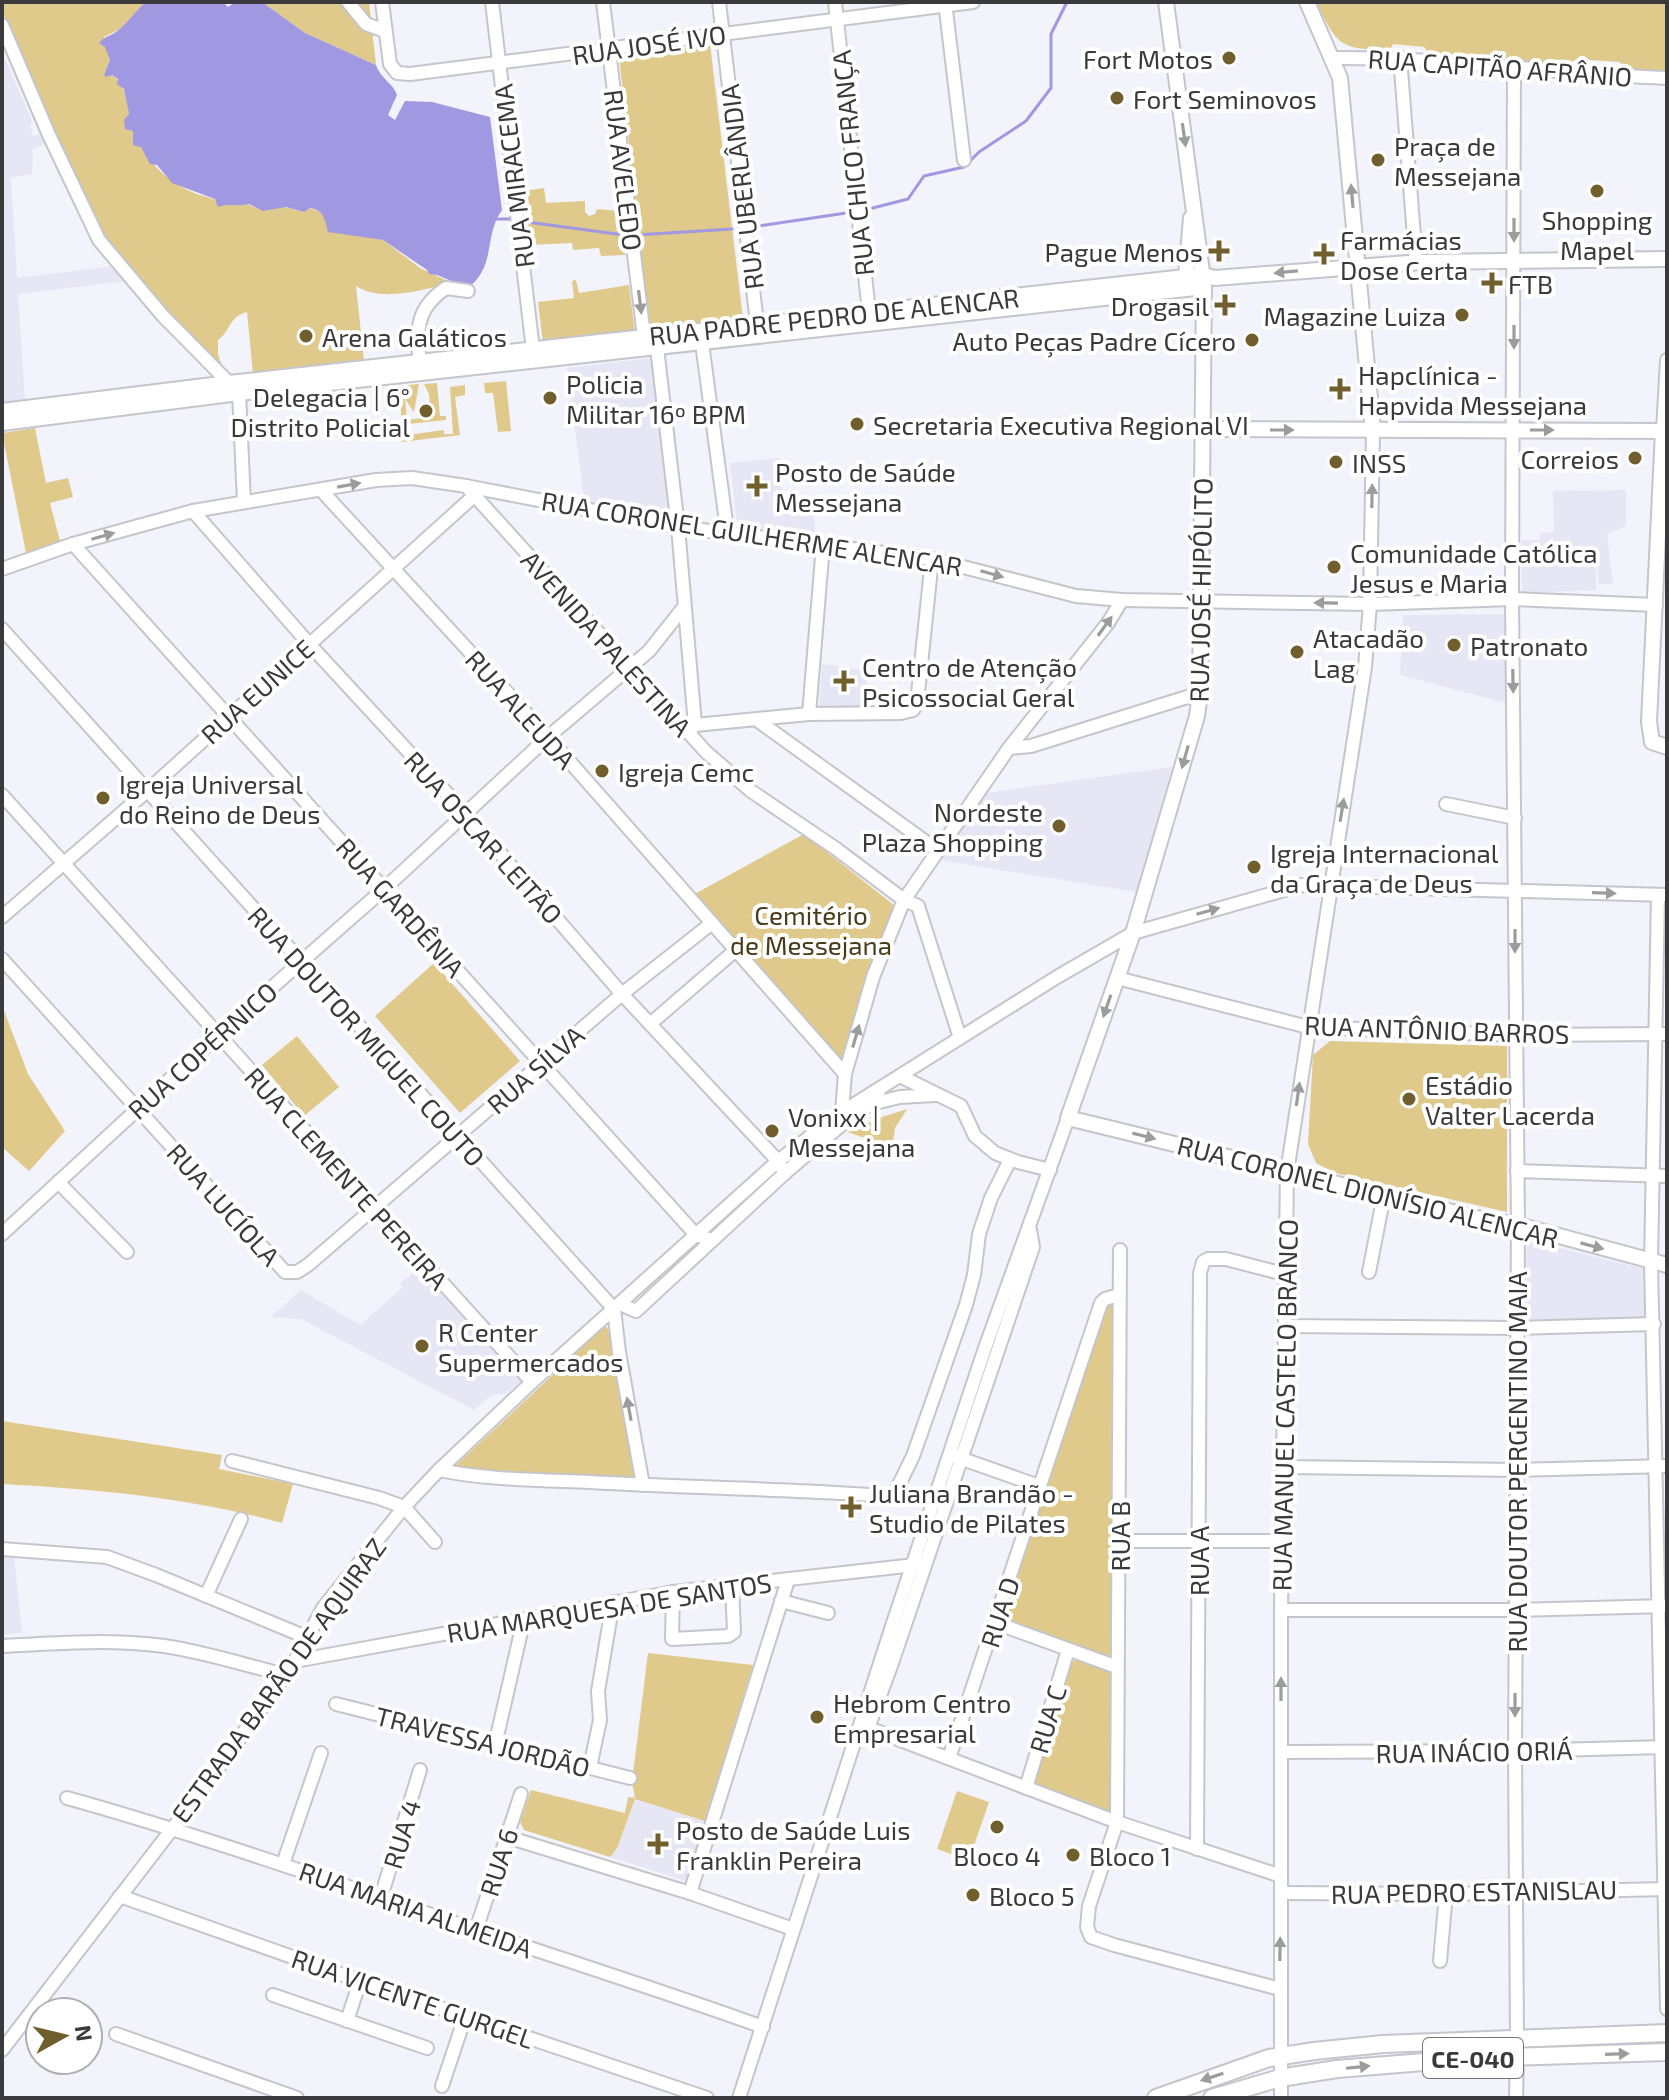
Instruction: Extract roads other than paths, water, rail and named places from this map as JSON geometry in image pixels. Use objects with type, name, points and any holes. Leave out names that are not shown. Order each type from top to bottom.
[{"type":"highway","name":"CE-040","points":[[1156,2098],[1280,2055],[1383,2044],[1667,2033]]},
{"type":"highway","name":"CE-040","points":[[1212,2098],[1280,2078],[1415,2061],[1667,2052]]},
{"type":"main road","name":"RUA JOSÉ HIPÓLITO","points":[[1068,1118],[1133,933],[1197,716],[1200,693],[1204,281],[1166,2]]},
{"type":"main road","points":[[1307,2],[1340,78],[1373,431]]},
{"type":"main road","points":[[1186,276],[1188,234],[1194,206]]},
{"type":"main road","name":"RUA PADRE PEDRO DE ALENCAR","points":[[2,423],[420,362],[458,364],[533,350],[653,342],[702,343],[870,318],[1215,278],[1416,262],[1667,259]]},
{"type":"main road","name":"RUA PADRE PEDRO DE ALENCAR","points":[[1121,290],[1186,276],[1204,281]]},
{"type":"main road","name":"RUA PADRE PEDRO DE ALENCAR","points":[[2,411],[653,342],[757,323],[870,318]]},
{"type":"main road","points":[[1204,429],[1665,431],[1649,722],[1652,742],[1667,747]]},
{"type":"main road","name":"RUA CORONEL DIONÍSIO ALENCAR","points":[[1068,1118],[1481,1219],[1518,1225],[1667,1265]]},
{"type":"street","points":[[348,2],[366,24],[385,31]]},
{"type":"street","name":"RUA JOSÉ IVO","points":[[382,2],[390,64],[397,73],[609,50],[973,2]]},
{"type":"street","name":"RUA MIRACEMA","points":[[492,2],[533,350]]},
{"type":"street","name":"RUA AVELEDO","points":[[603,2],[643,328],[653,342],[678,527],[691,729]]},
{"type":"street","name":"RUA UBERLÂNDIA","points":[[719,2],[757,323]]},
{"type":"street","name":"RUA CHICO FRANÇA","points":[[835,2],[870,318]]},
{"type":"street","points":[[945,4],[964,160]]},
{"type":"street","points":[[2,25],[99,240],[179,334],[234,388],[244,502]]},
{"type":"street","points":[[1400,57],[1416,262]]},
{"type":"street","name":"RUA CAPITÃO AFRÂNIO","points":[[1332,58],[1400,57],[1667,78]]},
{"type":"street","name":"RUA DOUTOR PERGENTINO MAIA","points":[[1514,68],[1512,599],[1518,1225],[1515,1610],[1517,2039]]},
{"type":"street","points":[[420,362],[416,331],[427,306],[436,294],[446,288],[468,291]]},
{"type":"street","points":[[702,343],[726,522]]},
{"type":"street","points":[[1665,431],[1667,360]]},
{"type":"street","name":"RUA MANUEL CASTELO BRANCO","points":[[1281,2098],[1281,1610],[1287,1172],[1365,667],[1370,604],[1373,431]]},
{"type":"street","name":"RUA CORONEL GUILHERME ALENCAR","points":[[2,569],[73,544],[193,511],[376,480],[412,478],[678,527],[932,559],[1061,594],[1122,600],[1370,604],[1512,599],[1656,605]]},
{"type":"street","name":"RUA ALEUDA","points":[[321,490],[548,737],[845,1074]]},
{"type":"street","name":"RUA EUNICE","points":[[2,917],[310,645],[392,569],[470,490]]},
{"type":"street","name":"AVENIDA PALESTINA","points":[[470,490],[629,667],[751,791],[904,900],[918,906],[960,1038]]},
{"type":"street","name":"RUA OSCAR LEITÃO","points":[[193,511],[310,645],[466,814],[622,994],[778,1161],[785,1173]]},
{"type":"street","name":"RUA GARDÊNIA","points":[[73,544],[696,1235]]},
{"type":"street","points":[[809,714],[823,545]]},
{"type":"street","points":[[691,729],[809,714],[911,712],[917,703],[932,559]]},
{"type":"street","points":[[842,1112],[845,1074],[873,977],[904,900],[1009,748],[1108,623],[1122,600]]},
{"type":"street","name":"RUA COPÉRNICO","points":[[2,1234],[137,1108],[659,640],[684,607]]},
{"type":"street","name":"RUA DOUTOR MIGUEL COUTO","points":[[2,629],[458,1137],[617,1307]]},
{"type":"street","points":[[1009,748],[1031,746],[1200,693]]},
{"type":"street","points":[[757,720],[937,850]]},
{"type":"street","name":"RUA CLEMENTE PEREIRA","points":[[2,795],[532,1382]]},
{"type":"street","points":[[1446,804],[1515,818]]},
{"type":"street","name":"ESTRADA BARÃO DE AQUIRAZ","points":[[617,1307],[636,1311],[785,1173],[842,1112],[1133,933],[1302,885],[1663,895]]},
{"type":"street","points":[[1663,895],[1661,1176],[1651,1262],[1661,1466],[1667,2009]]},
{"type":"street","name":"RUA SÍLVA","points":[[285,1272],[302,1269],[622,994],[712,923]]},
{"type":"street","points":[[650,1024],[730,955]]},
{"type":"street","name":"RUA LUCÍOLA","points":[[2,959],[285,1272]]},
{"type":"street","name":"RUA ANTÔNIO BARROS","points":[[1117,978],[1308,1027],[1515,1035],[1661,1034]]},
{"type":"street","points":[[900,1076],[961,1106],[981,1143],[1010,1160],[1050,1170]]},
{"type":"street","name":"ESTRADA BARÃO DE AQUIRAZ","points":[[2,2050],[173,1828],[285,1675],[340,1584],[404,1507],[532,1382],[778,1161],[871,1104],[880,1088]]},
{"type":"street","points":[[871,1104],[900,1097],[936,1095]]},
{"type":"street","points":[[739,2098],[861,1728],[1033,1247],[1029,1227],[1068,1118]]},
{"type":"street","points":[[893,1497],[913,1456],[966,1305],[974,1275],[979,1234],[991,1198],[1010,1160]]},
{"type":"street","points":[[1517,1171],[1661,1176]]},
{"type":"street","points":[[58,1182],[127,1252]]},
{"type":"street","points":[[1369,1272],[1384,1195]]},
{"type":"street","points":[[728,1206],[746,1209]]},
{"type":"street","points":[[696,1235],[712,1240]]},
{"type":"street","name":"RUA B","points":[[1120,1250],[1117,1822],[1089,1906],[1087,1927],[1091,1937],[1280,1989]]},
{"type":"street","name":"RUA A","points":[[1197,1849],[1200,1273],[1203,1262],[1215,1258],[1284,1274]]},
{"type":"street","name":"RUA D","points":[[949,1758],[1101,1303],[1119,1295]]},
{"type":"street","points":[[617,1307],[619,1352],[643,1485]]},
{"type":"street","points":[[1284,1326],[1517,1328],[1654,1324]]},
{"type":"street","points":[[956,1457],[1039,1486]]},
{"type":"street","points":[[232,1461],[404,1507],[435,1542]]},
{"type":"street","points":[[1284,1467],[1518,1470],[1661,1466]]},
{"type":"street","points":[[439,1470],[459,1474],[643,1485],[783,1489],[941,1501]]},
{"type":"street","points":[[206,1596],[241,1519]]},
{"type":"street","points":[[1120,1541],[1283,1541]]},
{"type":"street","points":[[2,1549],[107,1557],[306,1637]]},
{"type":"street","name":"RUA MARQUESA DE SANTOS","points":[[295,1661],[673,1592],[918,1564]]},
{"type":"street","points":[[690,1893],[788,1580]]},
{"type":"street","points":[[673,1592],[671,1635],[676,1640],[732,1635],[736,1625],[732,1585]]},
{"type":"street","points":[[781,1601],[828,1613]]},
{"type":"street","points":[[590,1767],[600,1720],[598,1691],[613,1602]]},
{"type":"street","points":[[1281,1610],[1515,1610],[1662,1606]]},
{"type":"street","points":[[495,1745],[524,1619]]},
{"type":"street","points":[[996,1623],[1117,1667]]},
{"type":"street","points":[[2,1646],[83,1642],[145,1644],[185,1650],[285,1675]]},
{"type":"street","name":"RUA C","points":[[1026,1788],[1068,1650]]},
{"type":"street","name":"TRAVESSA JORDÃO","points":[[336,1704],[630,1778]]},
{"type":"street","points":[[861,1728],[1117,1822],[1281,1876]]},
{"type":"street","name":"RUA INÁCIO ORIÁ","points":[[1281,1752],[1664,1747]]},
{"type":"street","points":[[283,1864],[321,1753]]},
{"type":"street","name":"RUA 4","points":[[381,1897],[420,1770]]},
{"type":"street","name":"RUA 6","points":[[476,1930],[521,1794]]},
{"type":"street","name":"RUA MARIA ALMEIDA","points":[[67,1798],[283,1864],[763,2027]]},
{"type":"street","points":[[507,1837],[690,1893],[793,1929]]},
{"type":"street","name":"RUA PEDRO ESTANISLAU","points":[[1281,1893],[1446,1894],[1666,1889]]},
{"type":"street","points":[[1440,1961],[1446,1894]]},
{"type":"street","name":"RUA VICENTE GURGEL","points":[[120,1896],[707,2098]]},
{"type":"street","points":[[347,2021],[360,1981]]},
{"type":"street","points":[[273,1995],[427,2048]]},
{"type":"street","points":[[442,2086],[465,2017]]},
{"type":"street","points":[[116,2034],[297,2098]]},
{"type":"street","points":[[1516,2098],[1517,2057]]},
{"type":"waterway","points":[[861,211],[908,199],[924,176],[964,167],[979,152],[1026,121],[1051,88],[1051,34],[1067,2]]},
{"type":"waterway","points":[[758,226],[853,212]]},
{"type":"waterway","points":[[496,219],[511,219]]},
{"type":"waterway","points":[[527,222],[624,235]]},
{"type":"waterway","points":[[636,235],[732,229]]},
{"type":"place","name":"Fort Motos","points":[[1229,58]]},
{"type":"place","name":"Fort Seminovos","points":[[1117,98]]},
{"type":"place","name":"Praça de Messejana","points":[[1378,160]]},
{"type":"place","name":"Shopping Mapel","points":[[1597,191]]},
{"type":"place","name":"Pague Menos","points":[[1219,251]]},
{"type":"place","name":"Farmácias Dose Certa","points":[[1324,254]]},
{"type":"place","name":"FTB","points":[[1492,283]]},
{"type":"place","name":"Drogasil","points":[[1225,305]]},
{"type":"place","name":"Magazine Luiza","points":[[1462,315]]},
{"type":"place","name":"Arena Galáticos","points":[[306,336]]},
{"type":"place","name":"Auto Peças Padre Cícero","points":[[1252,340]]},
{"type":"place","name":"Hapclínica - Hapvida Messejana","points":[[1340,389]]},
{"type":"place","name":"Policia Militar 16º BPM","points":[[550,398]]},
{"type":"place","name":"Delegacia | 6° Distrito Policial","points":[[426,411]]},
{"type":"place","name":"Secretaria Executiva Regional VI","points":[[857,424]]},
{"type":"place","name":"Correios","points":[[1635,458]]},
{"type":"place","name":"INSS","points":[[1336,462]]},
{"type":"place","name":"Posto de Saúde Messejana","points":[[757,486]]},
{"type":"place","name":"Comunidade Católica Jesus e Maria","points":[[1334,567]]},
{"type":"place","name":"Patronato","points":[[1454,645]]},
{"type":"place","name":"Atacadão Lag","points":[[1297,652]]},
{"type":"place","name":"Centro de Atenção Psicossocial Geral","points":[[844,681]]},
{"type":"place","name":"Igreja Cemc","points":[[602,771]]},
{"type":"place","name":"Igreja Universal do Reino de Deus","points":[[103,798]]},
{"type":"place","name":"Nordeste Plaza Shopping","points":[[1059,826]]},
{"type":"place","name":"Igreja Internacional da Graça de Deus","points":[[1254,867]]},
{"type":"place","name":"Estádio Valter Lacerda","points":[[1409,1099]]},
{"type":"place","name":"Vonixx | Messejana","points":[[772,1131]]},
{"type":"place","name":"R Center Supermercados","points":[[422,1346]]},
{"type":"place","name":"Juliana Brandão - Studio de Pilates","points":[[851,1507]]},
{"type":"place","name":"Hebrom Centro Empresarial","points":[[817,1717]]},
{"type":"place","name":"Bloco 4","points":[[997,1827]]},
{"type":"place","name":"Posto de Saúde Luis Franklin Pereira","points":[[658,1844]]},
{"type":"place","name":"Bloco 1","points":[[1073,1855]]},
{"type":"place","name":"Bloco 5","points":[[973,1895]]},
{"type":"park label","name":"Cemitério de Messejana","points":[[811,929]]}]
